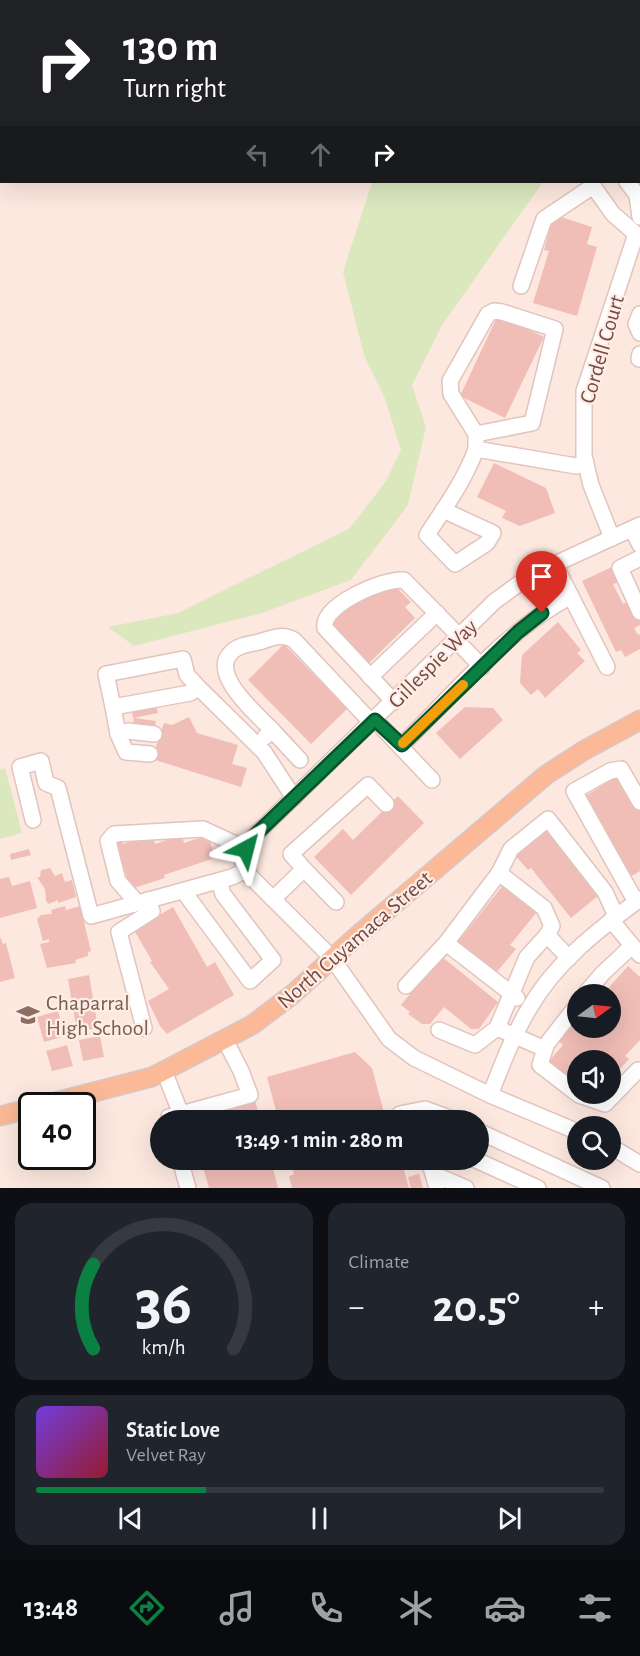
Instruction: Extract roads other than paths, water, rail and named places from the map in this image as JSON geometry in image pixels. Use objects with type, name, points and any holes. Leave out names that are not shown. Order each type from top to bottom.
[{"type":"main road","name":"North Cuyamaca Street","points":[[94,1092],[152,1077],[252,1025],[293,994],[546,775],[583,751],[640,720]]},
{"type":"main road","points":[[0,1116],[18,1112]]},
{"type":"street","points":[[628,183],[637,195],[640,217]]},
{"type":"street","points":[[521,286],[544,219],[593,186],[613,214],[638,235]]},
{"type":"street","name":"Cordell Court","points":[[612,538],[602,517],[586,463],[582,419],[584,391],[634,263],[638,235]]},
{"type":"street","points":[[443,510],[469,468],[476,441],[452,394],[450,381],[488,314],[494,311],[502,312],[555,329],[532,423],[476,441]]},
{"type":"street","points":[[640,314],[636,324],[640,333]]},
{"type":"street","points":[[639,359],[640,354]]},
{"type":"street","points":[[476,441],[576,465],[586,463]]},
{"type":"street","points":[[636,527],[640,545]]},
{"type":"street","name":"Gillespie Way","points":[[249,844],[495,601],[531,575],[636,527]]},
{"type":"street","points":[[640,558],[620,568],[640,612]]},
{"type":"street","points":[[555,565],[607,667]]},
{"type":"street","points":[[394,702],[325,628],[324,620],[328,613],[356,595],[399,580],[408,582],[482,667]]},
{"type":"street","points":[[402,745],[531,621],[571,596]]},
{"type":"street","points":[[370,677],[437,613]]},
{"type":"street","points":[[300,760],[231,685],[226,662],[237,648],[282,635],[294,640],[374,721],[402,745],[432,780]]},
{"type":"street","points":[[150,754],[126,752],[118,734],[106,674],[183,659],[187,675],[257,746],[294,798]]},
{"type":"street","points":[[112,707],[190,693],[199,688]]},
{"type":"street","points":[[257,746],[272,729]]},
{"type":"street","points":[[118,734],[128,731],[154,734]]},
{"type":"street","points":[[33,820],[20,766],[40,761],[46,783],[58,788],[91,916],[219,881],[246,870]]},
{"type":"street","points":[[490,1095],[531,1005],[569,958],[593,933],[638,900],[574,791],[610,771],[621,769],[640,802]]},
{"type":"street","points":[[336,902],[291,854],[368,784],[386,804]]},
{"type":"street","points":[[406,986],[446,943],[499,873],[511,849],[548,819],[605,892],[614,918],[636,951],[603,973],[594,984]]},
{"type":"street","points":[[144,1028],[119,932],[152,910],[133,898],[118,881],[108,841],[114,834],[203,829],[249,844],[243,864],[246,870],[332,958],[389,1039],[414,1058],[490,1095],[567,1127]]},
{"type":"street","points":[[273,899],[304,869]]},
{"type":"street","points":[[439,1030],[476,1045],[497,1028],[527,957],[552,926],[544,908],[499,873]]},
{"type":"street","points":[[185,890],[187,896],[250,981],[273,960],[223,894],[219,881]]},
{"type":"street","points":[[547,935],[569,958]]},
{"type":"street","points":[[446,943],[510,995],[531,1005]]},
{"type":"street","points":[[567,1019],[545,1048],[540,1065],[579,1095],[605,1104],[638,1070]]},
{"type":"street","points":[[497,1028],[545,1048]]},
{"type":"street","points":[[199,1110],[250,1095],[242,1071],[225,1040]]},
{"type":"street","points":[[164,1071],[173,1110]]},
{"type":"street","points":[[489,1136],[602,1188]]},
{"type":"street","points":[[621,1150],[637,1155]]},
{"type":"street","points":[[489,1166],[538,1188]]},
{"type":"street","points":[[183,1170],[188,1188]]},
{"type":"street","points":[[436,1183],[440,1177],[466,1188]]},
{"type":"place","name":"Chaparral High School","points":[[28,1015]]}]
